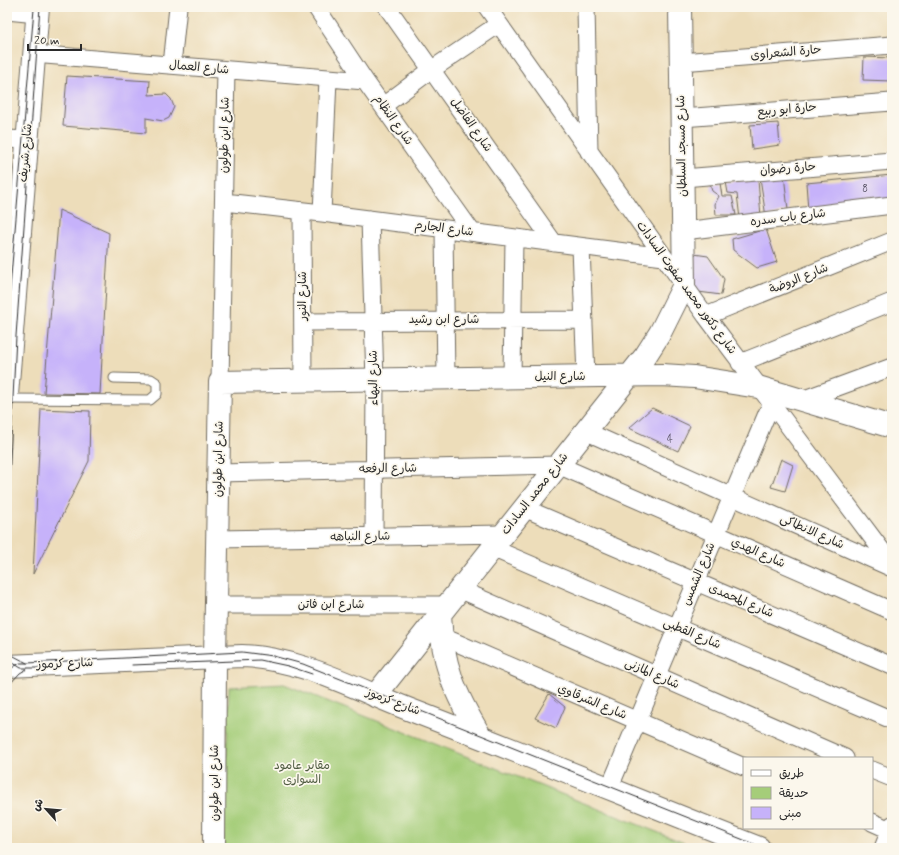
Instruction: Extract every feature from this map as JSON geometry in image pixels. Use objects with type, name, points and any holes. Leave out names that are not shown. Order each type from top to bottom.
[{"type":"main road","name":"شارع مسجد السلطان","points":[[680,7],[684,286]]},
{"type":"main road","name":"شارع شريف","points":[[7,395],[17,139],[34,54],[37,10]]},
{"type":"main road","name":"شارع محمد السادات","points":[[375,696],[629,376],[660,333],[684,286]]},
{"type":"main road","name":"شارع النيل","points":[[220,382],[375,381],[512,377],[694,376],[764,395],[802,400],[892,427]]},
{"type":"main road","name":"شارع ابن طولون","points":[[214,848],[220,382]]},
{"type":"main road","points":[[449,603],[441,636],[447,670],[458,697],[481,737]]},
{"type":"main road","name":"شارع كرموز","points":[[7,666],[248,656],[278,660],[316,672],[759,848]]},
{"type":"street","points":[[172,66],[178,7]]},
{"type":"street","name":"شارع النظام","points":[[316,7],[365,81],[472,232]]},
{"type":"street","name":"شارع الفاضل","points":[[387,7],[554,243]]},
{"type":"street","points":[[586,7],[589,152]]},
{"type":"street","points":[[7,11],[37,10]]},
{"type":"street","points":[[383,106],[431,70],[492,12]]},
{"type":"street","name":"شارع دكتور محمد صفوت السادات","points":[[492,12],[684,286],[764,395],[891,561]]},
{"type":"street","name":"حارة الشعراوى","points":[[681,62],[892,45]]},
{"type":"street","name":"شارع العمال","points":[[34,54],[365,81]]},
{"type":"street","name":"شارع ابن طولون","points":[[220,382],[226,70]]},
{"type":"street","points":[[322,213],[328,79]]},
{"type":"street","name":"حارة ابو ربيع","points":[[682,118],[892,102]]},
{"type":"street","name":"حارة رضوان","points":[[683,178],[892,161]]},
{"type":"street","name":"شارع الجارم","points":[[224,202],[322,213],[664,257]]},
{"type":"street","name":"شارع باب سدره","points":[[684,231],[892,205]]},
{"type":"street","name":"شارع النور","points":[[302,211],[303,382]]},
{"type":"street","name":"شارع البهاء","points":[[370,219],[375,381],[374,536]]},
{"type":"street","points":[[444,229],[446,379]]},
{"type":"street","points":[[512,377],[514,238]]},
{"type":"street","name":"شارع الروضة","points":[[706,316],[892,241]]},
{"type":"street","points":[[581,247],[586,377]]},
{"type":"street","points":[[740,362],[892,302]]},
{"type":"street","name":"شارع ابن رشيد","points":[[303,322],[584,320]]},
{"type":"street","points":[[802,400],[892,367]]},
{"type":"street","name":"شارع الشمس","points":[[609,789],[732,496],[764,395]]},
{"type":"street","name":"شارع الانطاكى","points":[[585,431],[732,496],[891,561]]},
{"type":"street","name":"شارع الرفعه","points":[[219,473],[558,465]]},
{"type":"street","name":"شارع الهدي","points":[[558,465],[892,612]]},
{"type":"street","name":"شارع المحمدى","points":[[524,508],[892,666]]},
{"type":"street","name":"شارع النباهه","points":[[217,539],[374,536],[498,541]]},
{"type":"street","name":"شارع القطبى","points":[[498,541],[677,628],[892,720]]},
{"type":"street","name":"شارع ابن فاتن","points":[[216,605],[449,603]]},
{"type":"street","name":"شارع المازنى","points":[[449,603],[657,676],[843,757]]},
{"type":"street","name":"شارع الشرقاوي","points":[[441,636],[743,767]]},
{"type":"street","points":[[873,770],[892,778]]},
{"type":"street","points":[[873,822],[891,829],[883,848]]},
{"type":"lane","points":[[7,399],[150,400],[157,394],[156,383],[151,380],[114,378]]},
{"type":"green space","name":"مقابر عامود السوارى","points":[[284,684],[697,848],[223,848],[229,687]]},
{"type":"building","points":[[864,57],[892,58],[892,81],[863,80]]},
{"type":"building","points":[[67,76],[150,81],[149,95],[166,94],[171,99],[174,107],[169,118],[163,121],[146,118],[146,133],[63,126]]},
{"type":"building","points":[[778,123],[780,145],[752,149],[750,125]]},
{"type":"building","points":[[784,175],[788,210],[766,217],[760,178]]},
{"type":"building","points":[[892,175],[892,201],[808,210],[806,183]]},
{"type":"building","points":[[758,180],[761,217],[740,219],[737,194],[728,193],[726,182]]},
{"type":"building","points":[[720,183],[722,196],[732,196],[736,215],[716,215],[715,204],[719,196],[712,191],[710,185]]},
{"type":"building","points":[[59,210],[109,233],[100,394],[44,393]]},
{"type":"building","points":[[766,229],[777,262],[757,268],[733,250],[732,239]]},
{"type":"building","points":[[687,253],[708,256],[724,279],[721,295],[691,291]]},
{"type":"building","points":[[652,408],[690,426],[678,451],[629,428]]},
{"type":"building","points":[[41,409],[90,411],[89,461],[33,574]]},
{"type":"building","points":[[781,459],[793,465],[785,491],[771,487]]},
{"type":"building","points":[[549,694],[565,707],[556,728],[535,718]]},
{"type":"tram line","points":[[7,523],[16,336],[40,7]]},
{"type":"tram line","points":[[7,323],[34,9]]},
{"type":"tram line","points":[[7,647],[12,655],[27,663]]},
{"type":"tram line","points":[[7,671],[20,663],[242,652],[273,656],[303,664],[764,848]]},
{"type":"tram line","points":[[7,659],[21,668],[42,668]]},
{"type":"tram line","points":[[132,665],[260,660],[288,666],[312,674]]},
{"type":"tram line","points":[[7,687],[20,673],[27,669]]}]
